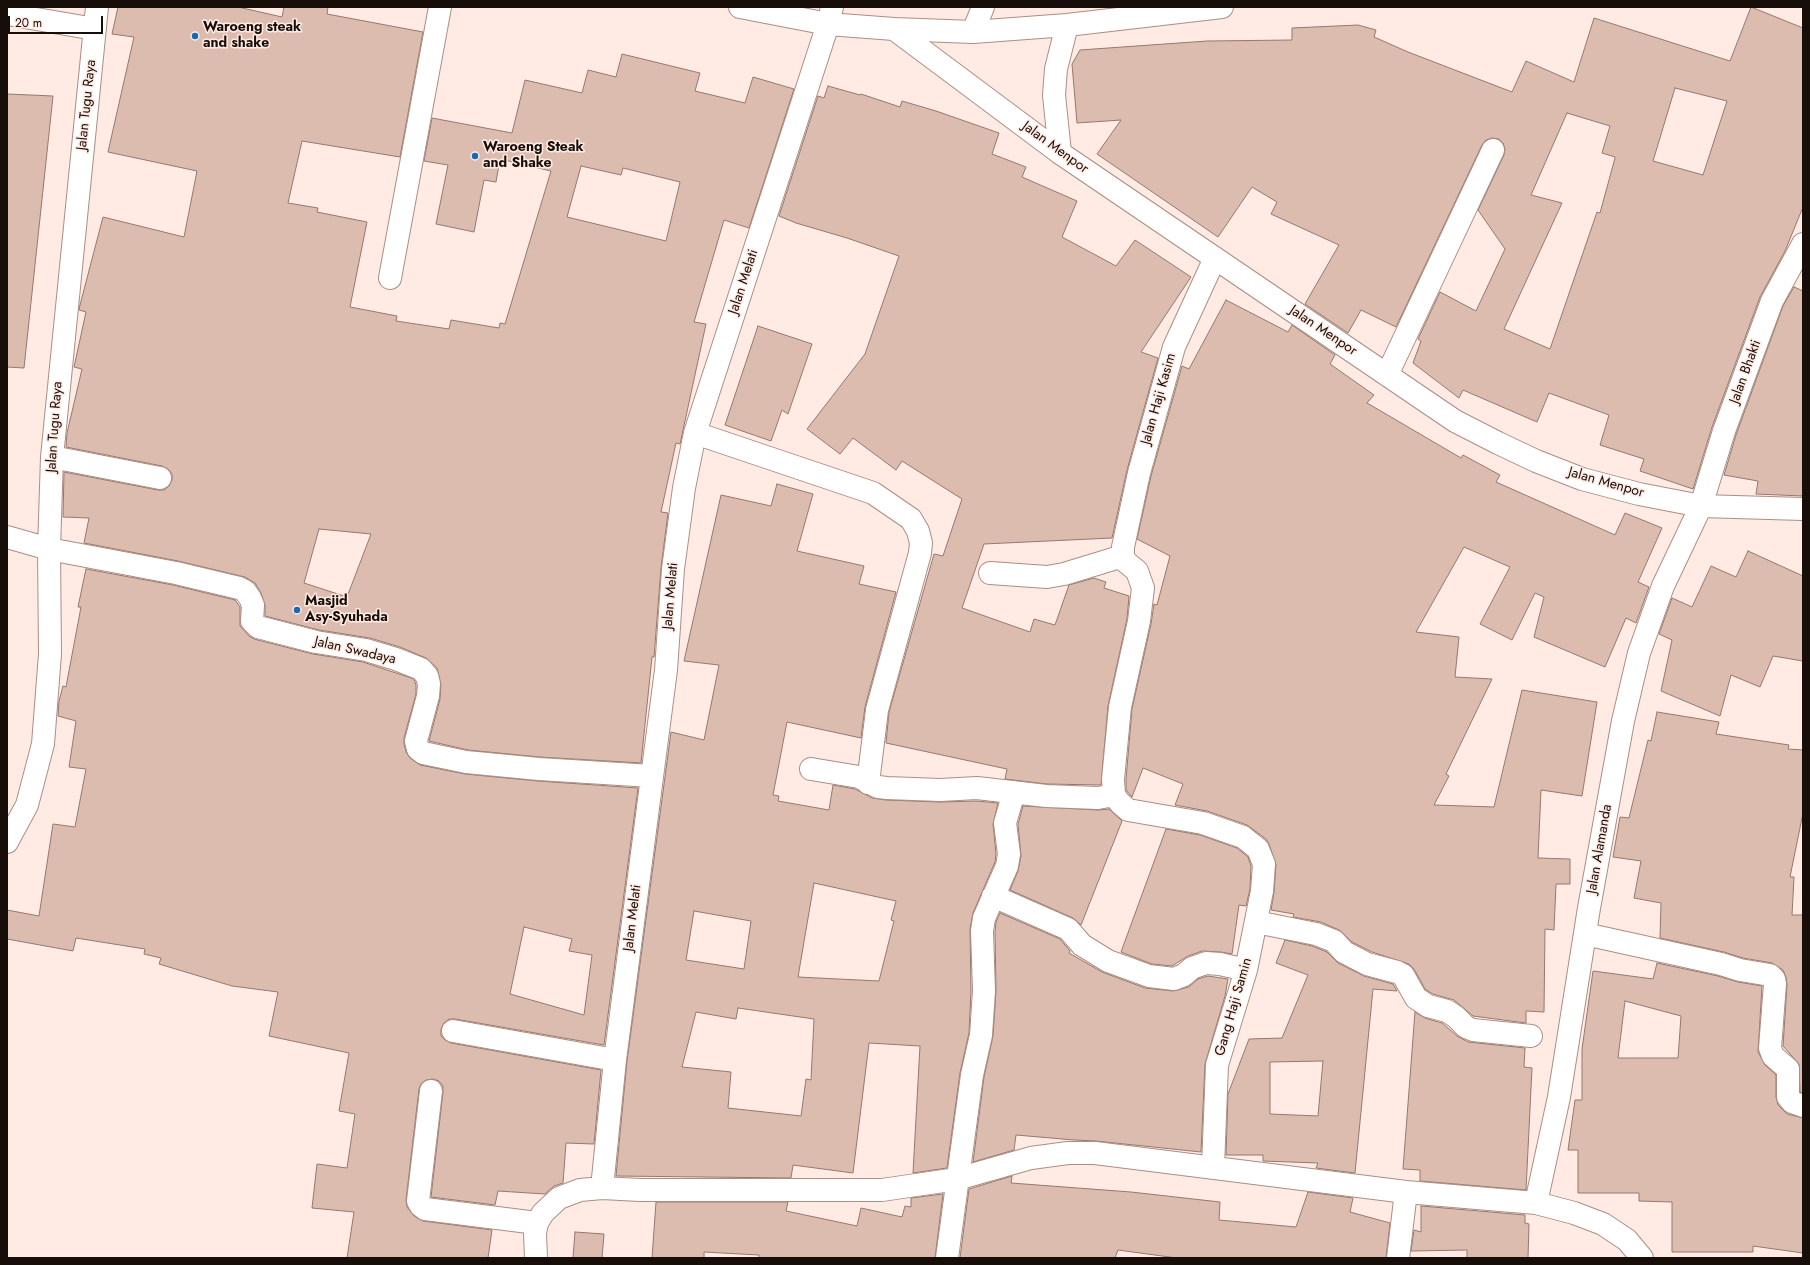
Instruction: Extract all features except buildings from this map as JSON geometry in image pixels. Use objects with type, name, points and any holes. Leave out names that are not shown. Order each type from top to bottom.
[{"type":"street","name":"Jalan Tugu Raya","points":[[7,842],[27,805],[43,744],[50,654],[49,549],[52,457],[97,7]]},
{"type":"street","points":[[390,278],[440,7]]},
{"type":"street","points":[[740,7],[830,15],[894,29],[974,32],[1067,25],[1222,7]]},
{"type":"street","points":[[974,32],[983,7]]},
{"type":"street","points":[[7,14],[94,29]]},
{"type":"street","name":"Jalan Melati","points":[[602,1188],[615,1060],[666,670],[673,569],[684,488],[695,433],[830,15]]},
{"type":"street","points":[[1060,153],[1054,95],[1056,69],[1067,25]]},
{"type":"street","name":"Jalan Menpor","points":[[894,29],[1060,153],[1455,421],[1536,461],[1582,478],[1639,494],[1701,506],[1803,509]]},
{"type":"street","points":[[1387,375],[1493,150]]},
{"type":"street","name":"Jalan Bhakti","points":[[1701,506],[1724,431],[1772,300],[1803,244]]},
{"type":"street","name":"Jalan Haji Kasim","points":[[1123,551],[1139,473],[1174,346],[1216,258]]},
{"type":"street","points":[[695,433],[873,493],[911,520],[918,531],[921,543],[920,553],[877,710],[868,783]]},
{"type":"street","points":[[52,457],[160,478]]},
{"type":"street","name":"Jalan Alamanda","points":[[1536,1203],[1559,1097],[1585,934],[1623,722],[1639,653],[1663,586],[1701,506]]},
{"type":"street","name":"Jalan Swadaya","points":[[7,537],[49,549],[176,573],[239,588],[245,591],[250,598],[253,605],[252,621],[258,627],[316,642],[366,650],[396,659],[421,669],[429,684],[428,696],[416,741],[418,749],[423,753],[466,762],[539,769],[652,776]]},
{"type":"street","points":[[811,769],[859,777],[878,787],[887,788],[940,790],[977,788],[1046,796],[1098,798],[1114,795],[1113,779],[1120,707],[1139,621],[1143,588],[1137,571],[1126,562],[1123,551],[1064,574],[1047,577],[990,572]]},
{"type":"street","points":[[947,1258],[972,1075],[981,1035],[984,991],[982,931],[984,918],[1007,866],[1009,854],[1005,823],[1014,792]]},
{"type":"street","name":"Gang Haji Samin","points":[[1114,795],[1120,804],[1128,810],[1203,823],[1243,837],[1258,849],[1264,864],[1262,891],[1246,970],[1217,1065],[1212,1167]]},
{"type":"street","points":[[993,896],[1068,929],[1074,934],[1082,945],[1108,961],[1149,976],[1174,979],[1184,975],[1192,968],[1206,963],[1220,964],[1246,970]]},
{"type":"street","points":[[1256,922],[1316,934],[1334,941],[1344,952],[1368,964],[1397,972],[1403,975],[1416,998],[1428,1006],[1447,1011],[1456,1017],[1466,1027],[1473,1030],[1531,1036]]},
{"type":"street","points":[[1585,934],[1714,962],[1740,970],[1770,975],[1774,979],[1775,984],[1770,1048],[1774,1056],[1788,1069],[1788,1097],[1792,1102],[1803,1106]]},
{"type":"street","points":[[453,1031],[615,1060]]},
{"type":"street","points":[[431,1091],[418,1201],[421,1206],[425,1209],[536,1222]]},
{"type":"street","points":[[536,1258],[534,1244],[536,1222],[543,1212],[559,1198],[580,1190],[602,1188],[640,1190],[882,1190],[957,1179],[1031,1158],[1068,1153],[1095,1153],[1406,1192],[1536,1203],[1574,1213],[1603,1224],[1627,1240],[1642,1258]]},
{"type":"street","points":[[1398,1258],[1406,1192]]},
{"type":"place","name":"Waroeng steak and shake","points":[[195,36]]},
{"type":"place","name":"Waroeng Steak and Shake","points":[[475,156]]},
{"type":"place","name":"Masjid Asy-Syuhada","points":[[297,610]]}]
